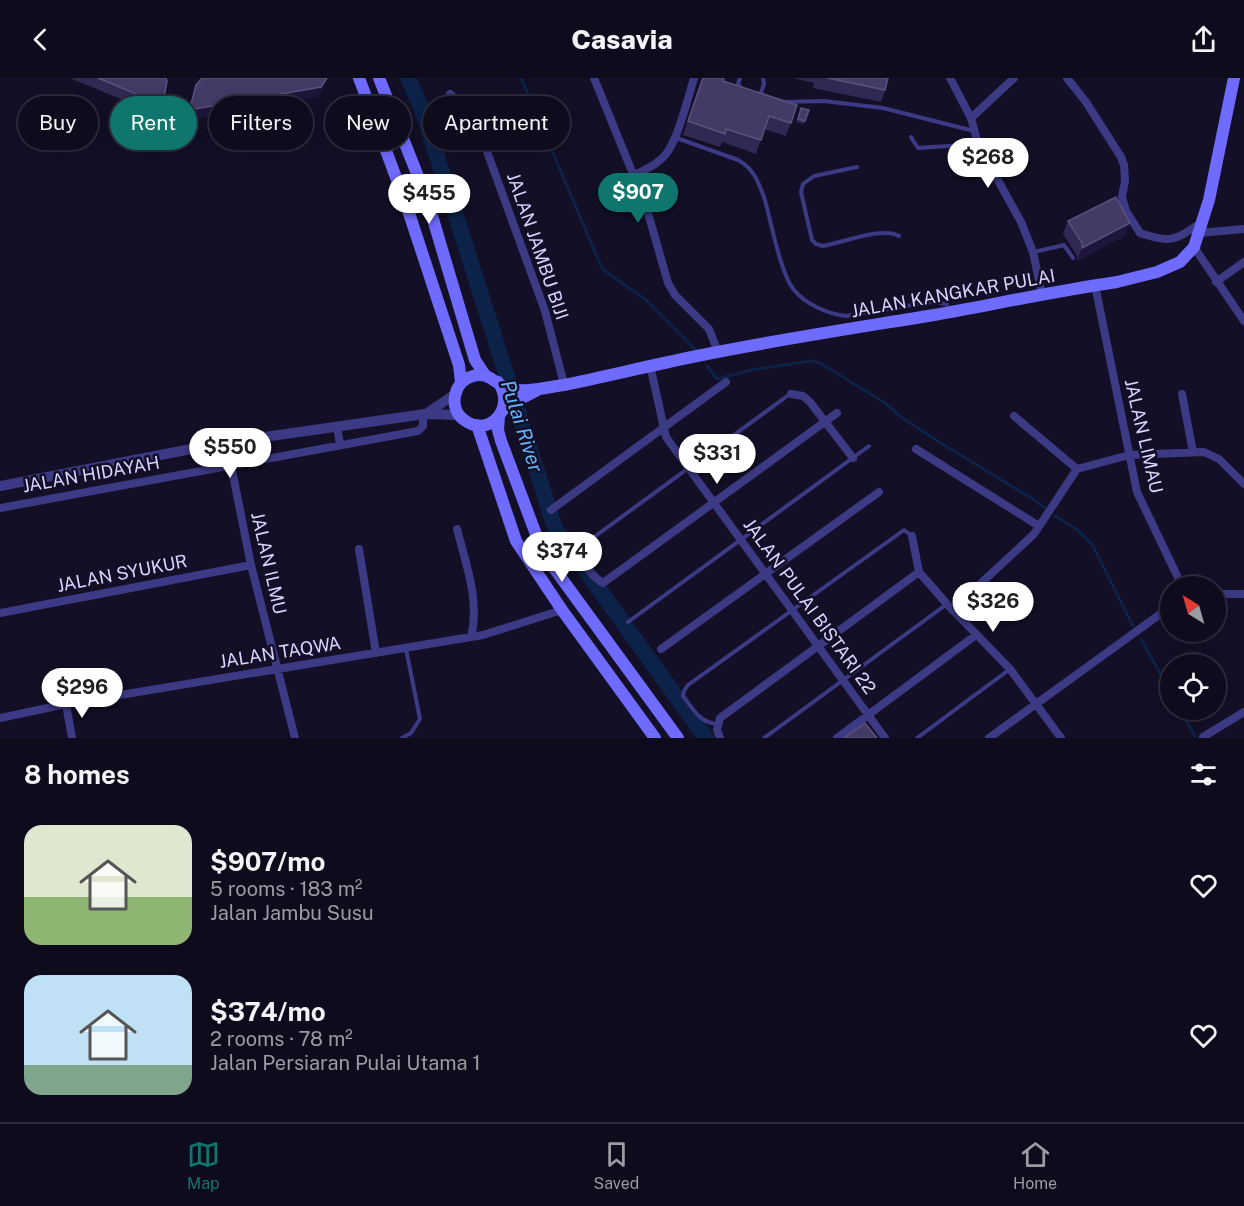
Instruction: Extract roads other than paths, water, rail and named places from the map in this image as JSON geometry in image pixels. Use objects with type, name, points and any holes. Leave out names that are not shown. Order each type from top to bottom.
[{"type":"main road","points":[[359,78],[407,207],[459,365],[461,382],[455,394],[455,406],[459,415],[464,420],[477,425],[493,422],[508,398]]},
{"type":"main road","points":[[379,78],[427,199],[476,360],[485,375],[508,398]]},
{"type":"main road","name":"JALAN KANGKAR PULAI","points":[[508,398],[540,388],[650,365],[1095,285],[1157,272],[1180,262],[1194,247],[1201,228],[1234,78]]},
{"type":"main road","points":[[461,382],[472,376],[485,375]]},
{"type":"main road","points":[[508,398],[498,430],[543,553],[678,738]]},
{"type":"main road","points":[[477,425],[516,541],[562,610],[654,738]]},
{"type":"street","points":[[594,78],[646,206],[668,284],[675,295],[709,329],[718,352]]},
{"type":"street","points":[[634,176],[666,155],[675,137],[694,78]]},
{"type":"street","points":[[950,78],[971,118],[978,144],[1021,222],[1033,252],[1042,295]]},
{"type":"street","points":[[971,118],[1014,78]]},
{"type":"street","points":[[1067,78],[1086,102],[1121,157],[1125,181],[1122,197],[1126,211],[1140,233],[1168,240],[1201,228],[1244,229]]},
{"type":"street","name":"JALAN JAMBU BIJI","points":[[450,94],[472,116],[485,146],[545,311],[564,384]]},
{"type":"street","points":[[1194,247],[1244,320]]},
{"type":"street","points":[[1216,282],[1244,261]]},
{"type":"street","name":"JALAN LIMAU","points":[[1095,285],[1137,492],[1177,576]]},
{"type":"street","name":"JALAN PULAI BISTARI 22","points":[[650,365],[666,437],[885,738]]},
{"type":"street","points":[[551,510],[726,382]]},
{"type":"street","points":[[424,414],[455,394]]},
{"type":"street","points":[[791,394],[803,396],[826,421],[853,458]]},
{"type":"street","points":[[1182,394],[1193,452]]},
{"type":"street","points":[[579,548],[579,556],[598,580],[603,583],[611,579],[837,413]]},
{"type":"street","points":[[0,486],[222,443],[424,414],[459,415]]},
{"type":"street","name":"JALAN HIDAYAH","points":[[0,508],[418,431],[423,426],[424,414]]},
{"type":"street","points":[[1014,416],[1077,469]]},
{"type":"street","points":[[337,427],[340,444]]},
{"type":"street","points":[[916,449],[1039,526]]},
{"type":"street","points":[[949,607],[1034,534],[1077,469],[1129,455],[1204,452],[1219,459],[1244,484]]},
{"type":"street","name":"JALAN ILMU","points":[[231,465],[250,565],[295,738]]},
{"type":"street","points":[[662,649],[879,492]]},
{"type":"street","points":[[458,529],[472,591],[475,620],[471,637]]},
{"type":"street","points":[[912,536],[919,572],[949,607],[1010,669],[1061,738]]},
{"type":"street","points":[[359,549],[376,653]]},
{"type":"street","name":"JALAN SYUKUR","points":[[0,613],[250,565]]},
{"type":"street","points":[[720,738],[718,721],[919,572]]},
{"type":"street","points":[[1226,594],[1244,594]]},
{"type":"street","name":"JALAN TAQWA","points":[[0,718],[66,704],[483,635],[562,610]]},
{"type":"street","points":[[989,738],[1160,614]]},
{"type":"street","points":[[837,738],[976,635]]},
{"type":"street","points":[[66,704],[72,738]]},
{"type":"street","points":[[1203,736],[1244,712]]},
{"type":"lane","points":[[740,78],[738,84],[744,92]]},
{"type":"lane","points":[[760,96],[764,84],[763,78]]},
{"type":"lane","points":[[752,94],[781,102],[824,101],[884,108],[975,131]]},
{"type":"lane","points":[[675,137],[738,160],[748,166],[757,178],[763,195],[788,281],[800,296],[817,307],[835,315],[846,316],[931,303],[947,304]]},
{"type":"lane","points":[[911,137],[918,148],[978,144]]},
{"type":"lane","points":[[857,167],[814,176],[803,184],[801,192],[812,240],[823,246],[879,233],[891,232],[899,236]]},
{"type":"lane","points":[[1033,252],[1064,245],[1073,258]]},
{"type":"lane","points":[[579,548],[791,394]]},
{"type":"lane","points":[[628,622],[869,446]]},
{"type":"lane","points":[[718,721],[707,723],[701,718],[683,696],[688,685],[904,530],[912,536]]},
{"type":"lane","points":[[764,738],[949,607]]},
{"type":"lane","points":[[402,738],[411,733],[420,719],[406,648]]},
{"type":"lane","points":[[917,738],[1010,669]]},
{"type":"waterway","name":"Pulai River","points":[[408,78],[422,109],[555,528],[706,738]]},
{"type":"waterway","points":[[521,78],[601,266],[646,300],[698,352]]},
{"type":"waterway","points":[[707,366],[717,379],[751,370],[811,361],[820,363],[885,403],[901,417],[939,442],[1045,508]]},
{"type":"waterway","points":[[1055,516],[1076,529],[1092,544],[1133,626]]},
{"type":"waterway","points":[[1141,639],[1160,673]]},
{"type":"waterway","points":[[1186,720],[1196,738]]}]
